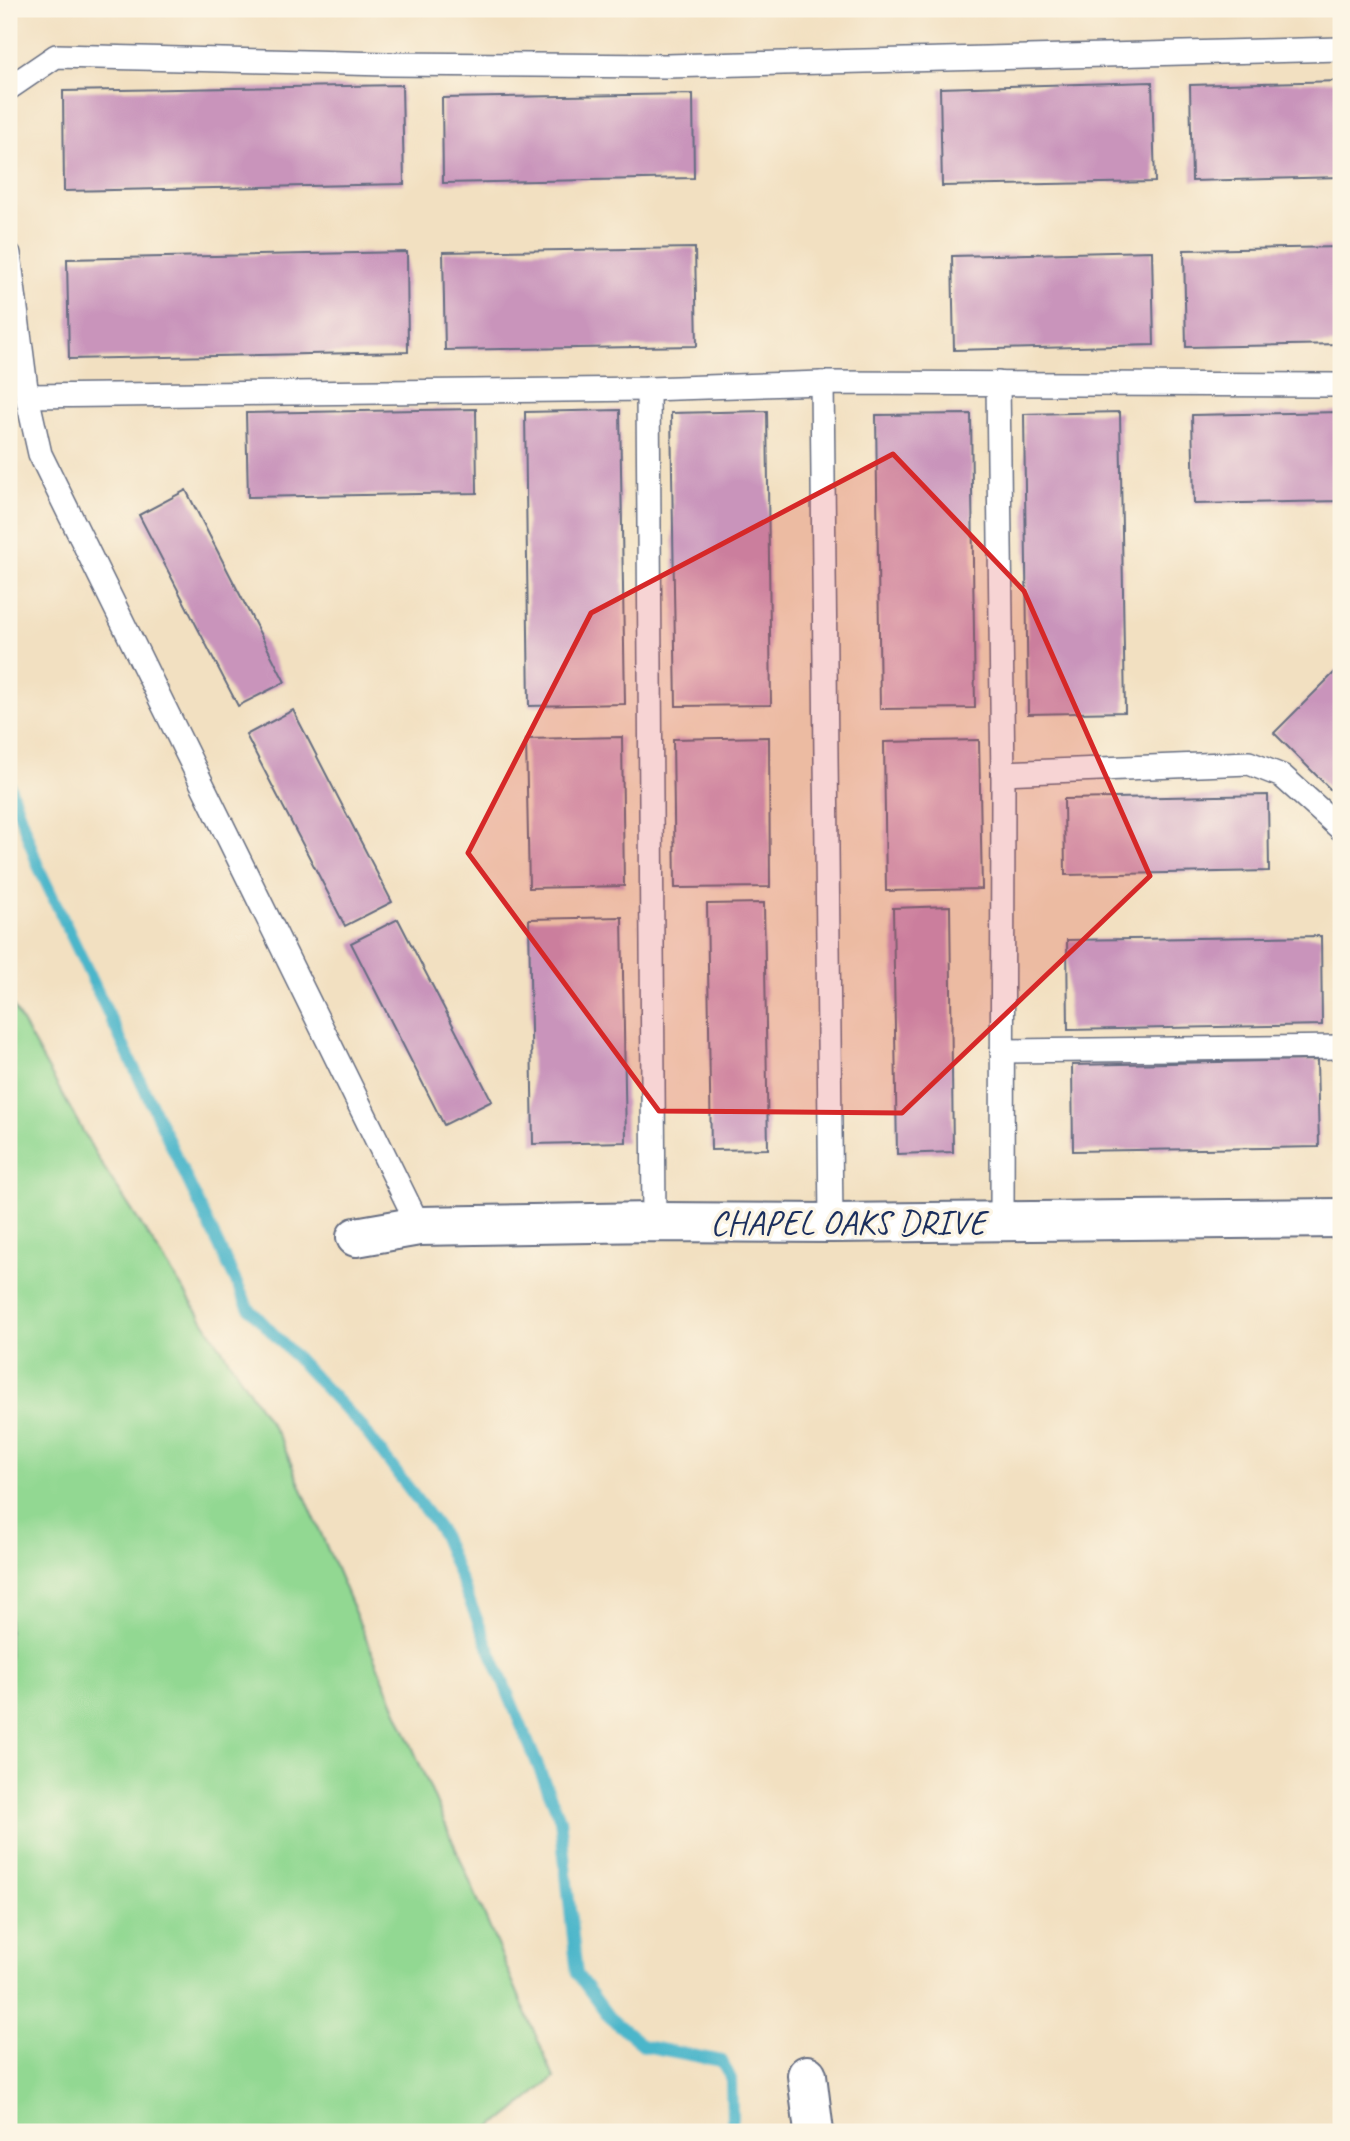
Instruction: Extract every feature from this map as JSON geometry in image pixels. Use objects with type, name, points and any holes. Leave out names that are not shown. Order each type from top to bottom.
[{"type":"street","name":"CHAPEL OAKS DRIVE","points":[[356,1237],[419,1226],[1341,1218]]},
{"type":"street","points":[[807,2075],[814,2132]]},
{"type":"lane","points":[[9,88],[56,56],[386,64],[667,66],[1341,49]]},
{"type":"lane","points":[[9,254],[27,396],[40,454],[419,1226]]},
{"type":"lane","points":[[27,396],[648,389],[822,383],[1341,385]]},
{"type":"lane","points":[[822,383],[831,1223]]},
{"type":"lane","points":[[998,383],[1003,773],[1002,1222]]},
{"type":"lane","points":[[648,389],[654,1222]]},
{"type":"lane","points":[[1003,773],[1249,763],[1282,776],[1341,829]]},
{"type":"lane","points":[[1002,1051],[1341,1047]]},
{"type":"highlighted area","points":[[893,454],[1024,591],[1150,876],[902,1113],[659,1111],[468,853],[591,613]]},
{"type":"green space","points":[[9,999],[99,1160],[281,1440],[554,2078],[484,2132],[9,2132]]},
{"type":"building","points":[[1341,81],[1341,177],[1192,181],[1190,85]]},
{"type":"building","points":[[1152,82],[1155,182],[942,186],[940,88]]},
{"type":"building","points":[[402,85],[404,184],[64,191],[63,91]]},
{"type":"building","points":[[693,94],[694,178],[443,183],[442,98]]},
{"type":"building","points":[[1341,247],[1341,344],[1186,347],[1184,250]]},
{"type":"building","points":[[695,248],[697,346],[445,350],[443,252]]},
{"type":"building","points":[[1152,251],[1154,345],[954,350],[952,256]]},
{"type":"building","points":[[407,252],[408,352],[69,359],[67,259]]},
{"type":"building","points":[[476,409],[477,493],[248,497],[246,413]]},
{"type":"building","points":[[620,410],[625,704],[529,706],[525,412]]},
{"type":"building","points":[[767,411],[771,705],[676,706],[671,413]]},
{"type":"building","points":[[1120,412],[1125,712],[1028,714],[1024,414]]},
{"type":"building","points":[[1341,412],[1341,501],[1194,504],[1192,415]]},
{"type":"building","points":[[971,414],[975,708],[880,709],[876,415]]},
{"type":"building","points":[[186,490],[285,682],[238,706],[139,515]]},
{"type":"building","points":[[1341,666],[1341,800],[1274,733]]},
{"type":"building","points":[[293,710],[392,902],[345,926],[246,735]]},
{"type":"building","points":[[622,737],[624,886],[529,888],[526,739]]},
{"type":"building","points":[[769,737],[770,887],[675,888],[673,739]]},
{"type":"building","points":[[979,740],[982,889],[886,891],[884,742]]},
{"type":"building","points":[[1268,795],[1269,871],[1065,875],[1064,799]]},
{"type":"building","points":[[764,903],[768,1149],[711,1150],[707,904]]},
{"type":"building","points":[[950,906],[953,1152],[897,1154],[893,908]]},
{"type":"building","points":[[622,917],[626,1142],[533,1144],[529,919]]},
{"type":"building","points":[[398,919],[492,1101],[444,1125],[351,943]]},
{"type":"building","points":[[1321,936],[1322,1025],[1068,1030],[1067,940]]},
{"type":"building","points":[[1317,1060],[1319,1147],[1073,1151],[1072,1065]]},
{"type":"waterway","points":[[9,784],[38,866],[248,1307],[363,1428],[440,1530],[560,1819],[577,1974],[609,2017],[644,2046],[722,2061],[731,2079],[732,2119]]}]
